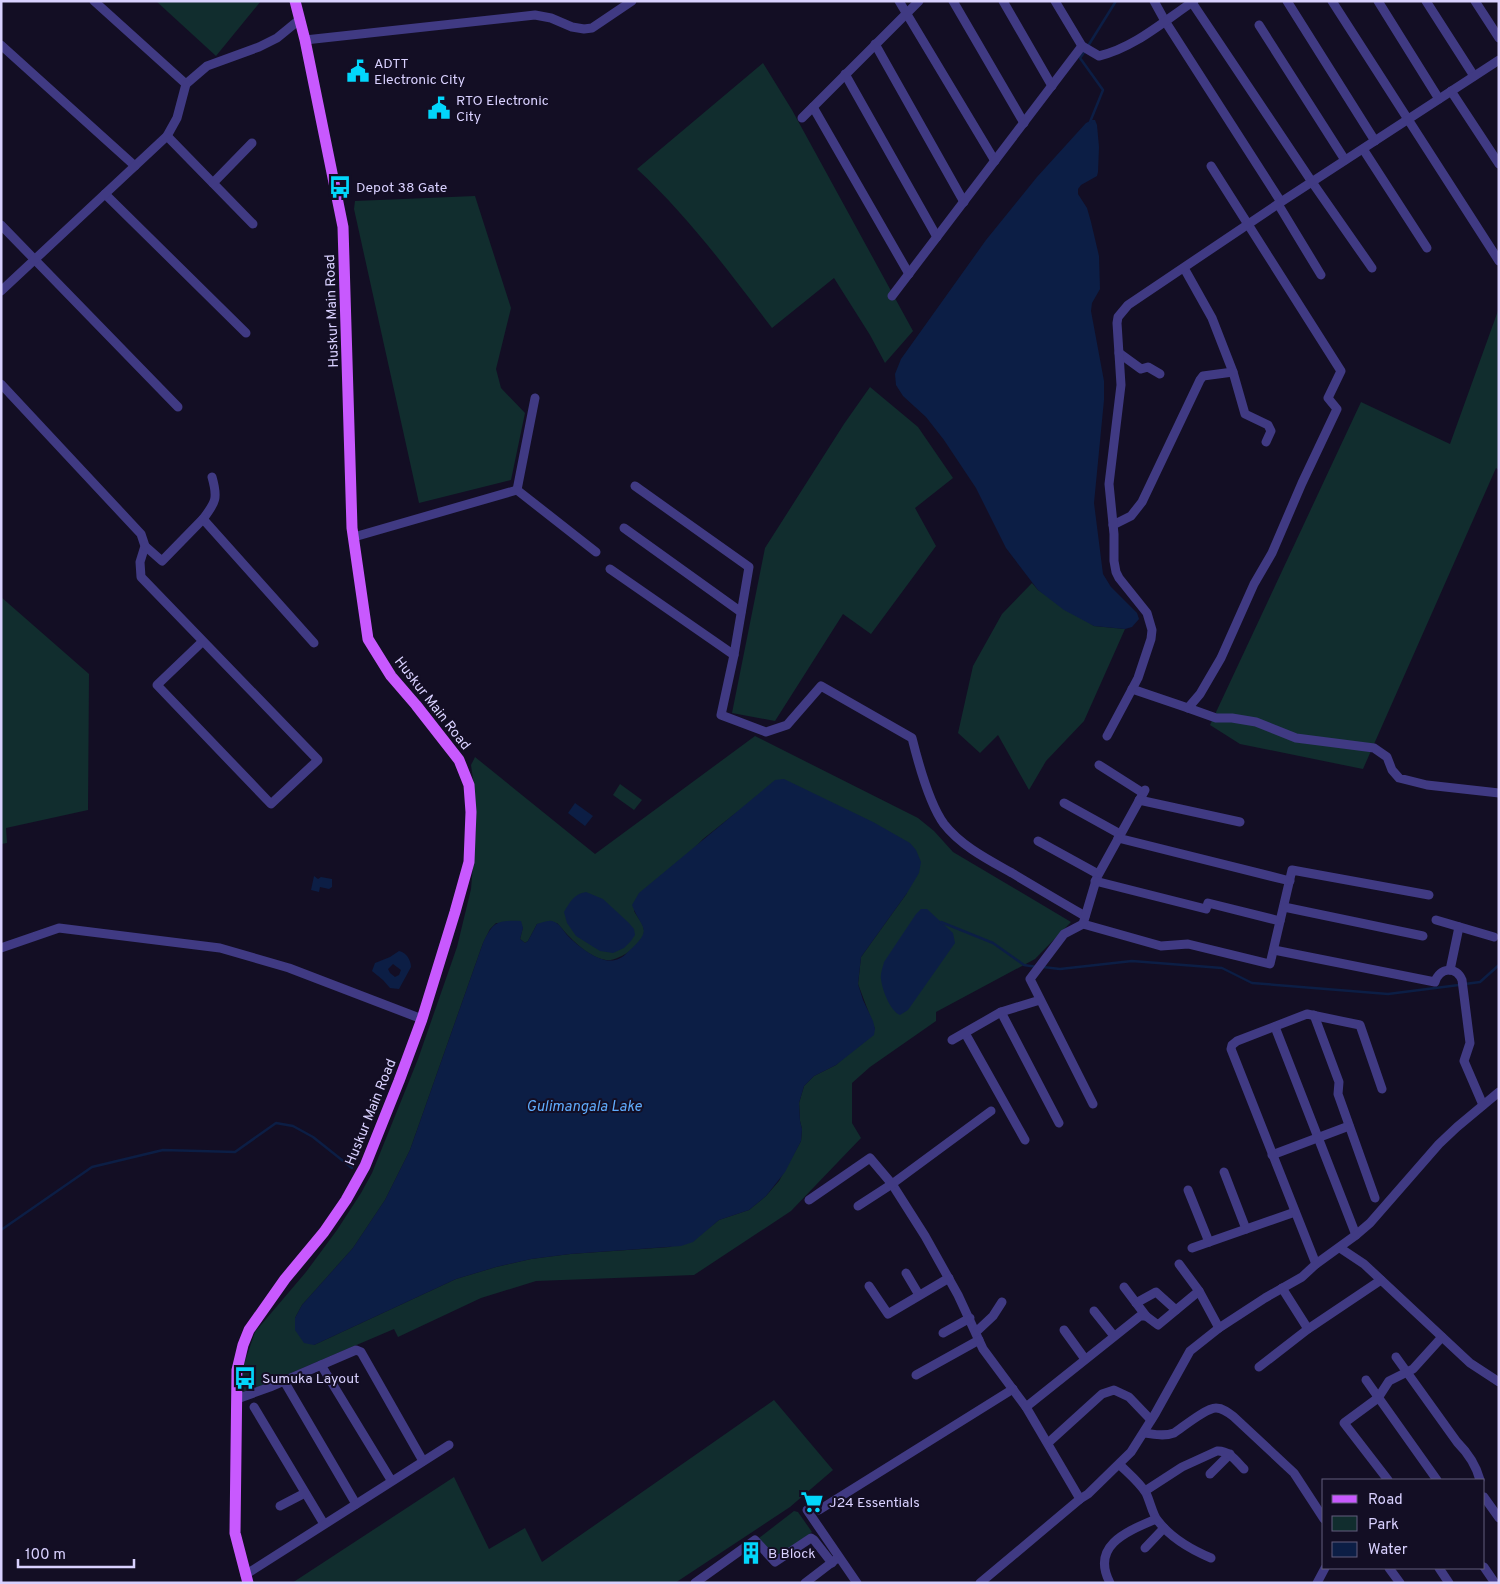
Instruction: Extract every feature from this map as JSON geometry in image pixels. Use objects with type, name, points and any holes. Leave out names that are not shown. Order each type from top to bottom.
[{"type":"main road","name":"Huskur Main Road","points":[[246,1579],[235,1533],[237,1370],[243,1345],[249,1330],[285,1278],[324,1232],[346,1200],[365,1166],[400,1081],[422,1019],[469,862],[471,812],[469,785],[459,760],[391,676],[368,639],[354,537],[343,228],[305,40],[294,1]]},
{"type":"street","points":[[94,1],[186,84]]},
{"type":"street","points":[[305,40],[535,15],[551,18],[572,27],[584,29],[592,28],[632,1]]},
{"type":"street","points":[[899,1],[994,161]]},
{"type":"street","points":[[802,118],[919,1]]},
{"type":"street","points":[[953,1],[1024,123]]},
{"type":"street","points":[[1003,1],[1052,86]]},
{"type":"street","points":[[1055,1],[1082,46],[1099,56],[1113,53],[1126,47],[1192,2],[1372,268]]},
{"type":"street","points":[[1154,1],[1280,203],[1321,275]]},
{"type":"street","points":[[1287,1],[1375,141]]},
{"type":"street","points":[[1332,1],[1499,261]]},
{"type":"street","points":[[1378,1],[1439,99]]},
{"type":"street","points":[[1426,1],[1474,76]]},
{"type":"street","points":[[1475,1],[1499,38]]},
{"type":"street","points":[[1,291],[166,136],[176,118],[186,84],[207,66],[259,47],[277,38],[299,20]]},
{"type":"street","points":[[1259,25],[1345,160]]},
{"type":"street","points":[[875,44],[964,202]]},
{"type":"street","points":[[1,45],[135,166]]},
{"type":"street","points":[[892,296],[1082,46]]},
{"type":"street","points":[[1107,736],[1132,689],[1152,630],[1147,613],[1116,572],[1114,561],[1109,479],[1120,385],[1117,323],[1122,311],[1128,305],[1345,160],[1474,76],[1498,63]]},
{"type":"street","points":[[845,74],[937,237]]},
{"type":"street","points":[[1451,91],[1499,164]]},
{"type":"street","points":[[813,107],[909,274]]},
{"type":"street","points":[[166,136],[253,224]]},
{"type":"street","points":[[212,183],[252,142]]},
{"type":"street","points":[[1363,149],[1427,248]]},
{"type":"street","points":[[1188,708],[1200,694],[1221,658],[1254,584],[1272,553],[1302,483],[1337,410],[1328,398],[1341,371],[1211,166]]},
{"type":"street","points":[[104,194],[246,333]]},
{"type":"street","points":[[1,225],[178,407]]},
{"type":"street","points":[[1184,268],[1212,318],[1233,372],[1245,414],[1268,425],[1271,431],[1266,442]]},
{"type":"street","points":[[1119,354],[1141,369],[1148,367],[1160,374]]},
{"type":"street","points":[[1113,525],[1131,516],[1142,502],[1203,376],[1233,372]]},
{"type":"street","points":[[1,384],[141,534],[145,546],[162,561],[214,505],[216,497],[212,476]]},
{"type":"street","points":[[517,490],[535,398]]},
{"type":"street","points":[[635,486],[748,567],[734,655],[721,715],[766,732],[787,725],[821,686],[912,738],[921,772],[935,806],[944,824],[954,834],[985,858],[1084,920],[1161,946],[1188,944],[1270,964],[1292,870],[1429,895]]},
{"type":"street","points":[[354,537],[517,490]]},
{"type":"street","points":[[517,490],[596,552]]},
{"type":"street","points":[[203,519],[314,643]]},
{"type":"street","points":[[624,528],[741,612]]},
{"type":"street","points":[[145,546],[140,562],[141,577],[203,641],[318,760],[271,804],[157,685],[203,641]]},
{"type":"street","points":[[610,569],[734,655]]},
{"type":"street","points":[[1132,689],[1216,718],[1232,718],[1256,722],[1296,738],[1374,748],[1387,757],[1392,770],[1399,778],[1427,784],[1499,793]]},
{"type":"street","points":[[1099,765],[1142,794],[1240,822]]},
{"type":"street","points":[[1094,1104],[1030,979],[1064,934],[1084,920],[1097,878],[1142,794]]},
{"type":"street","points":[[1064,803],[1119,836],[1290,881]]},
{"type":"street","points":[[1038,841],[1097,878],[1206,909],[1208,904],[1280,921]]},
{"type":"street","points":[[1284,907],[1423,936]]},
{"type":"street","points":[[1436,920],[1494,937]]},
{"type":"street","points":[[1450,970],[1459,927]]},
{"type":"street","points":[[1,948],[59,928],[220,948],[289,968],[422,1019]]},
{"type":"street","points":[[1274,950],[1436,982],[1440,973],[1450,970],[1459,974],[1462,980],[1470,1043],[1464,1061],[1483,1105]]},
{"type":"street","points":[[952,1040],[1001,1012],[1040,1000]]},
{"type":"street","points":[[1001,1012],[1059,1123]]},
{"type":"street","points":[[1316,1264],[1272,1155],[1231,1048],[1232,1045],[1237,1041],[1307,1014],[1360,1025],[1382,1089]]},
{"type":"street","points":[[1314,1015],[1339,1082],[1338,1094],[1375,1198]]},
{"type":"street","points":[[1275,1027],[1356,1236]]},
{"type":"street","points":[[965,1033],[1025,1140]]},
{"type":"street","points":[[980,1583],[1088,1494],[1120,1464],[1144,1433],[1190,1351],[1219,1328],[1302,1277],[1316,1264],[1356,1236],[1392,1199],[1439,1144],[1499,1092]]},
{"type":"street","points":[[858,1206],[892,1184],[991,1111]]},
{"type":"street","points":[[1272,1155],[1349,1126]]},
{"type":"street","points":[[810,1200],[870,1158],[892,1184],[925,1236],[992,1362],[1026,1406],[1080,1499]]},
{"type":"street","points":[[1224,1172],[1246,1229]]},
{"type":"street","points":[[1188,1190],[1209,1242]]},
{"type":"street","points":[[1192,1248],[1295,1212]]},
{"type":"street","points":[[1340,1248],[1364,1264],[1470,1363],[1499,1382]]},
{"type":"street","points":[[1179,1264],[1199,1291],[1219,1328]]},
{"type":"street","points":[[906,1273],[919,1296]]},
{"type":"street","points":[[869,1286],[888,1314],[948,1278]]},
{"type":"street","points":[[1260,1367],[1308,1330],[1381,1280]]},
{"type":"street","points":[[1124,1287],[1146,1316],[1158,1325],[1199,1291]]},
{"type":"street","points":[[1282,1288],[1308,1330]]},
{"type":"street","points":[[1136,1303],[1156,1292],[1176,1310]]},
{"type":"street","points":[[916,1375],[978,1336],[1002,1302]]},
{"type":"street","points":[[1094,1312],[1114,1336]]},
{"type":"street","points":[[1026,1406],[1140,1316],[1146,1316]]},
{"type":"street","points":[[942,1333],[970,1318]]},
{"type":"street","points":[[1064,1330],[1085,1359]]},
{"type":"street","points":[[1387,1479],[1344,1423],[1378,1398],[1389,1381],[1413,1369],[1442,1337]]},
{"type":"street","points":[[237,1399],[284,1381],[349,1351],[356,1350],[361,1352],[423,1461]]},
{"type":"street","points":[[1396,1357],[1457,1442],[1468,1454],[1480,1479]]},
{"type":"street","points":[[321,1365],[391,1480]]},
{"type":"street","points":[[1366,1380],[1436,1479]]},
{"type":"street","points":[[284,1381],[356,1504]]},
{"type":"street","points":[[819,1510],[1013,1389]]},
{"type":"street","points":[[1048,1443],[1102,1394],[1114,1390],[1129,1397],[1151,1420]]},
{"type":"street","points":[[254,1407],[324,1524]]},
{"type":"street","points":[[1144,1433],[1168,1435],[1209,1410],[1216,1408],[1226,1411],[1294,1473],[1322,1516]]},
{"type":"street","points":[[246,1579],[324,1524],[449,1445]]},
{"type":"street","points":[[1145,1491],[1182,1467],[1208,1455],[1223,1451],[1230,1454],[1244,1469]]},
{"type":"street","points":[[1210,1474],[1230,1454]]},
{"type":"street","points":[[1120,1464],[1145,1491],[1154,1509],[1156,1519],[1164,1528],[1194,1550],[1211,1558]]},
{"type":"street","points":[[280,1506],[305,1493]]},
{"type":"street","points":[[1485,1498],[1499,1518]]},
{"type":"street","points":[[807,1510],[857,1583]]},
{"type":"street","points":[[1110,1583],[1104,1564],[1106,1554],[1113,1542],[1130,1530],[1156,1519]]},
{"type":"street","points":[[1145,1548],[1164,1528]]},
{"type":"street","points":[[695,1583],[755,1540],[775,1562],[811,1538],[832,1563]]},
{"type":"street","points":[[826,1555],[834,1548]]},
{"type":"street","points":[[806,1583],[840,1557]]},
{"type":"street","points":[[1485,1568],[1495,1583]]},
{"type":"street","points":[[1317,1583],[1324,1569]]},
{"type":"street","points":[[1390,1569],[1400,1583]]},
{"type":"street","points":[[1440,1569],[1450,1583]]},
{"type":"green space","points":[[156,1],[261,1],[216,56]]},
{"type":"green space","points":[[763,63],[792,110],[913,331],[885,363],[870,335],[834,278],[772,328],[691,225],[637,169]]},
{"type":"green space","points":[[475,196],[511,308],[496,369],[501,388],[525,413],[511,480],[419,503],[354,209],[355,201]]},
{"type":"green space","points":[[1499,308],[1499,470],[1496,468],[1363,769],[1240,744],[1210,725],[1361,402],[1450,444]]},
{"type":"green space","points":[[870,387],[918,427],[953,478],[915,508],[936,546],[871,634],[843,614],[775,721],[732,713],[765,548],[844,424]]},
{"type":"green space","points":[[1032,583],[1038,590],[1094,626],[1125,629],[1084,721],[1046,761],[1029,790],[998,735],[980,753],[958,733],[973,666],[1002,614]]},
{"type":"green space","points":[[1,597],[89,674],[88,810],[6,828],[7,843],[1,844]]},
{"type":"green space","points":[[755,736],[918,818],[934,831],[953,852],[1071,922],[1035,959],[936,1012],[936,1021],[870,1067],[852,1083],[852,1123],[861,1138],[791,1211],[694,1275],[536,1281],[481,1298],[398,1337],[394,1329],[242,1394],[243,1367],[255,1332],[306,1272],[361,1193],[372,1173],[418,1059],[457,947],[471,889],[476,827],[471,765],[475,757],[595,854]],"holes":[[[737,812],[907,893],[861,957],[858,984],[875,1029],[836,1065],[814,1076],[804,1086],[799,1103],[802,1129],[801,1141],[779,1181],[766,1196],[749,1210],[719,1220],[709,1228],[670,1247],[570,1254],[531,1259],[456,1279],[314,1345],[295,1318],[302,1305],[353,1248],[385,1200],[410,1150],[483,943],[490,929],[496,923],[523,927],[520,939],[525,943],[537,924],[557,923],[573,941],[592,955],[606,960],[617,958],[635,947],[643,937],[643,927],[634,911],[703,839]]]},
{"type":"green space","points":[[620,784],[642,800],[634,810],[613,795]]},
{"type":"green space","points":[[774,1400],[833,1470],[790,1507],[675,1583],[292,1583],[454,1477],[489,1549],[525,1528],[542,1562]]},
{"type":"green space","points":[[794,1511],[798,1512],[812,1532],[779,1556],[774,1556],[759,1538]]},
{"type":"water","points":[[1095,120],[1097,125],[1099,147],[1098,172],[1097,176],[1081,185],[1078,189],[1078,194],[1087,208],[1099,256],[1100,289],[1092,303],[1091,311],[1104,381],[1104,400],[1094,503],[1103,574],[1111,587],[1137,613],[1139,619],[1132,627],[1125,629],[1094,626],[1064,610],[1038,590],[1006,548],[976,488],[944,440],[926,417],[903,396],[896,385],[895,374],[901,359],[986,240],[1037,177],[1086,123]]},
{"type":"water","name":"Gulimangala Lake","points":[[784,779],[873,822],[910,843],[916,850],[921,862],[919,873],[907,893],[861,957],[858,984],[873,1021],[874,1035],[836,1065],[814,1076],[804,1086],[799,1103],[802,1129],[801,1141],[785,1172],[766,1196],[749,1210],[719,1220],[693,1242],[681,1246],[570,1254],[531,1259],[496,1267],[456,1279],[314,1345],[304,1343],[295,1330],[295,1318],[302,1305],[353,1248],[385,1200],[410,1150],[483,943],[493,927],[501,922],[521,921],[523,928],[520,939],[525,943],[537,924],[552,921],[557,923],[583,949],[596,957],[609,961],[619,959],[637,943],[644,932],[632,905],[639,893],[775,780]]},
{"type":"water","points":[[575,803],[593,816],[585,826],[568,813]]},
{"type":"water","points":[[314,876],[318,879],[321,877],[332,879],[332,887],[329,889],[320,887],[319,892],[311,890]]},
{"type":"water","points":[[586,892],[603,899],[634,929],[635,935],[624,948],[613,953],[600,951],[576,936],[567,923],[564,912],[566,908],[575,897]]},
{"type":"water","points":[[921,909],[927,909],[953,933],[955,943],[908,1010],[900,1015],[896,1013],[887,999],[881,973],[884,962]]},
{"type":"water","points":[[399,951],[408,957],[410,962],[411,967],[399,989],[390,988],[372,971],[375,963]],"holes":[[[393,964],[401,970],[399,975],[395,977],[388,969]]]},
{"type":"waterway","points":[[1088,46],[1116,1]]},
{"type":"waterway","points":[[1085,51],[1080,58],[1103,90],[1090,122]]},
{"type":"waterway","points":[[941,922],[993,943],[1024,965],[1037,967]]},
{"type":"waterway","points":[[1043,967],[1060,969],[1132,961],[1222,968],[1252,983],[1388,994],[1459,985]]},
{"type":"waterway","points":[[1465,984],[1480,982],[1499,965]]},
{"type":"waterway","points":[[1,1230],[92,1167],[163,1150],[235,1152],[276,1123],[293,1126],[313,1137],[352,1168]]},
{"type":"place","name":"ADTT Electronic City","points":[[358,71]]},
{"type":"place","name":"RTO Electronic City","points":[[439,108]]},
{"type":"place","name":"Depot 38 Gate","points":[[340,187]]},
{"type":"place","name":"Sumuka Layout","points":[[245,1378]]},
{"type":"place","name":"J24 Essentials","points":[[812,1502]]},
{"type":"place","name":"B Block","points":[[751,1553]]}]
